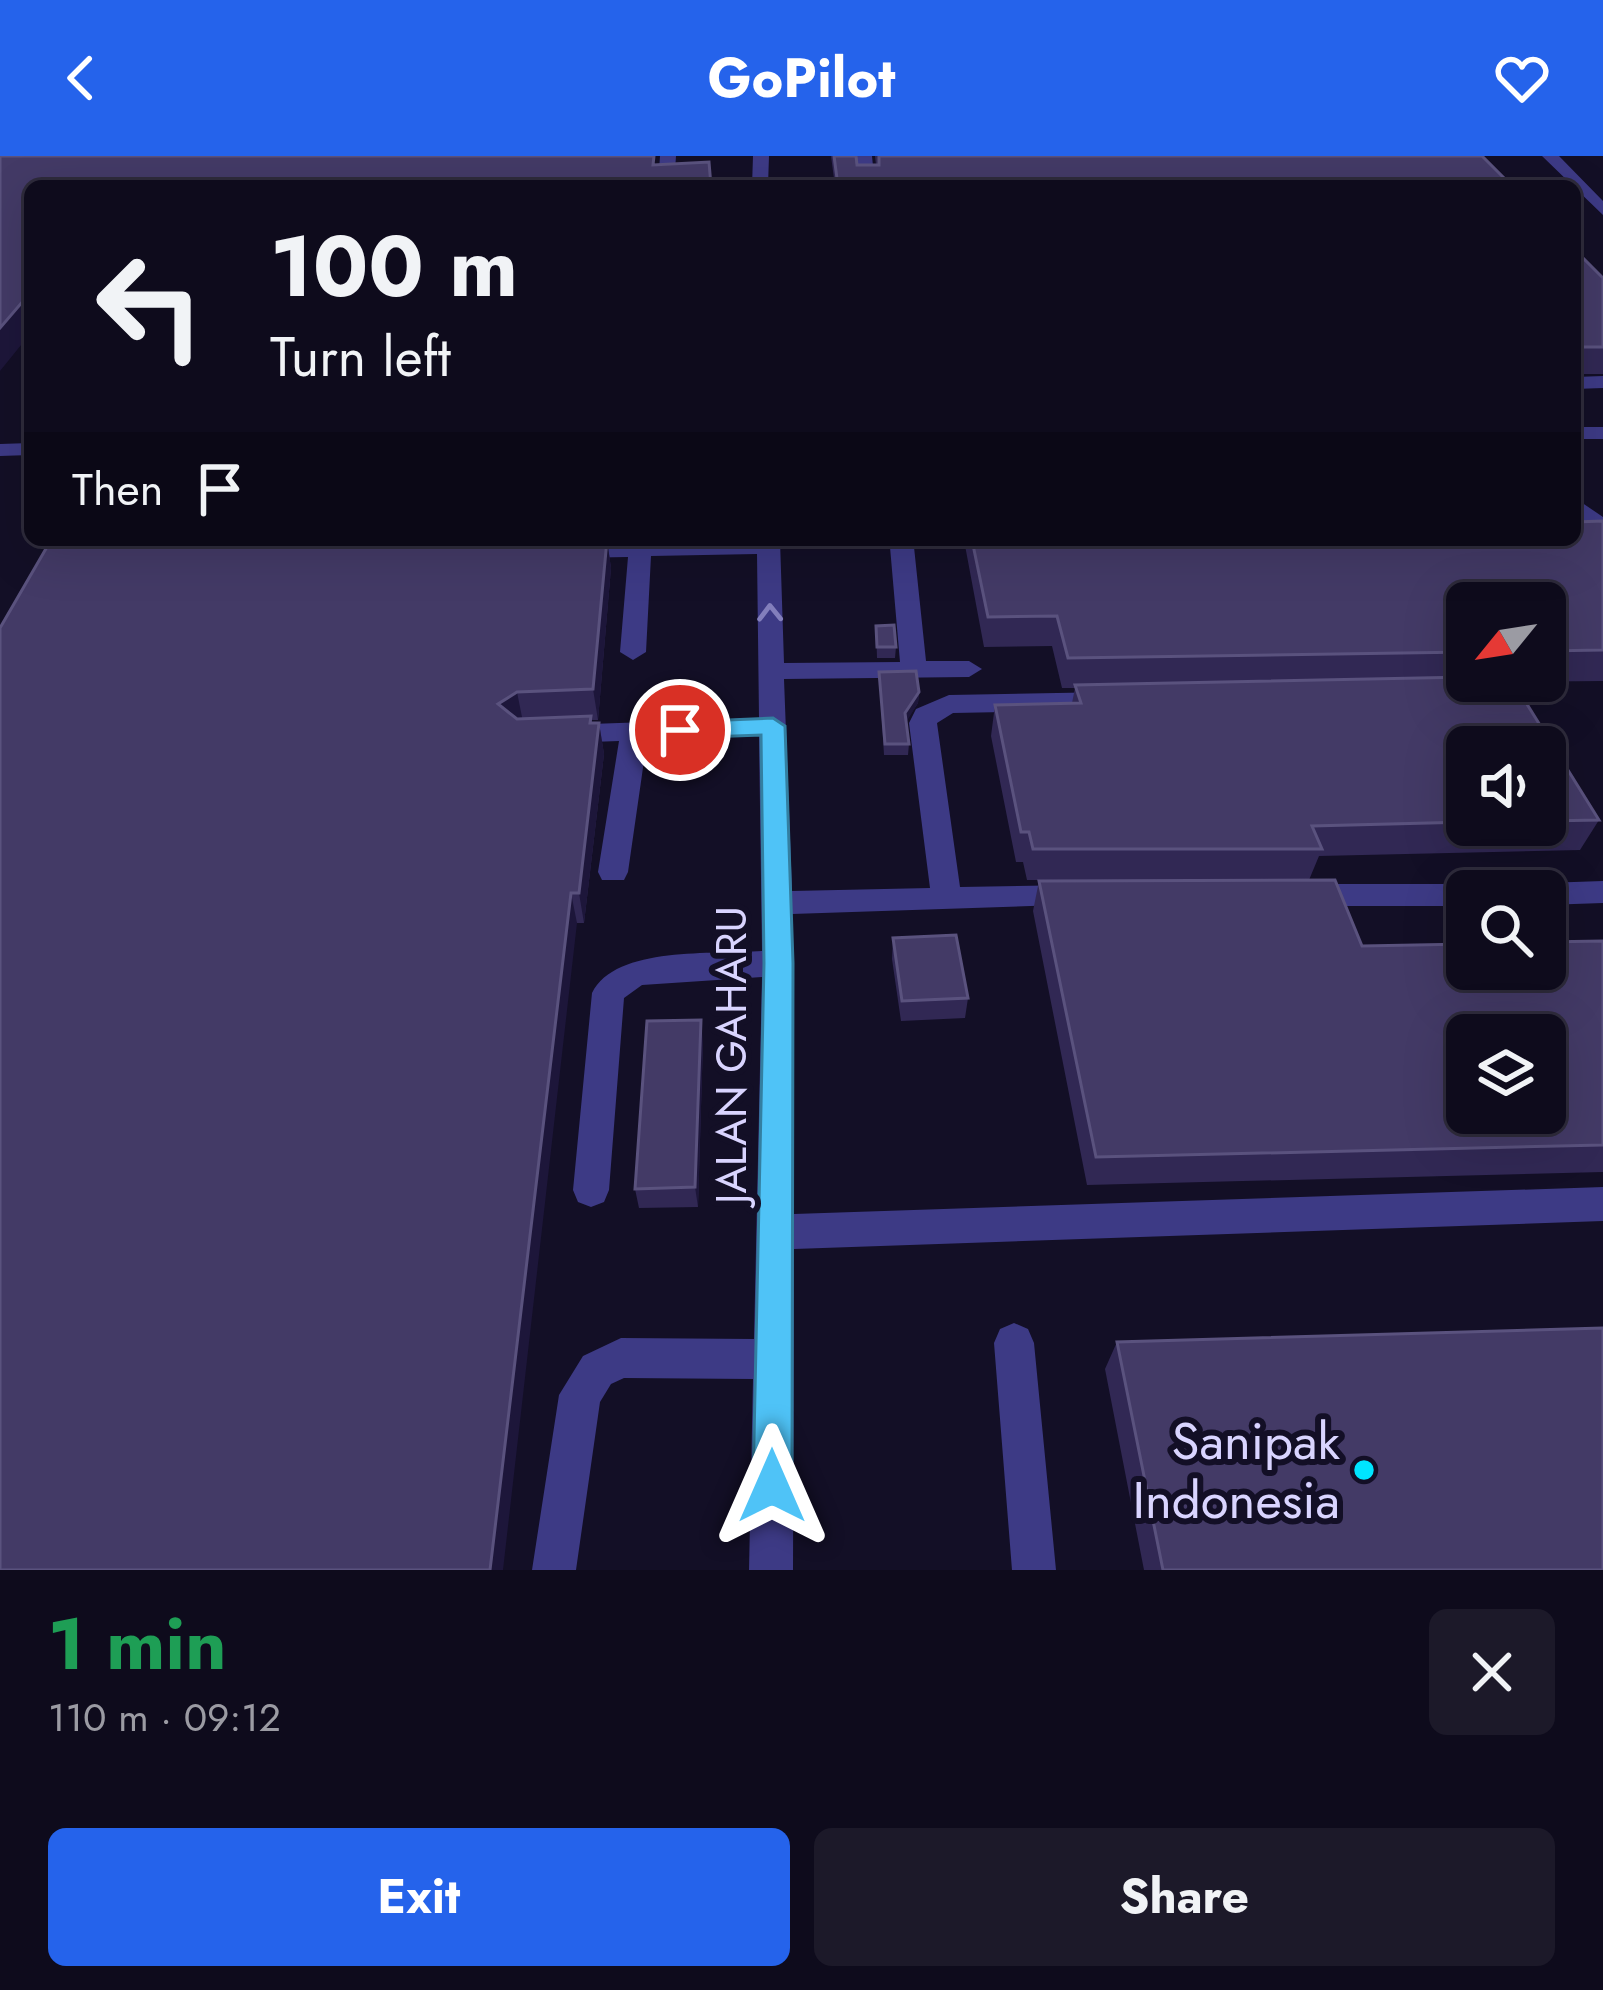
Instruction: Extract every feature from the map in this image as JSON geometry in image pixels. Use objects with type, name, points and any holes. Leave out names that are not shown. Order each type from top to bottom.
[{"type":"street","points":[[1550,156],[1570,180]]},
{"type":"street","points":[[561,551],[704,546]]},
{"type":"street","name":"JALAN GAHARU","points":[[768,546],[778,903],[771,1570]]},
{"type":"street","points":[[902,547],[914,669]]},
{"type":"street","points":[[633,652],[640,549]]},
{"type":"street","points":[[771,671],[969,669]]},
{"type":"street","points":[[946,896],[923,723],[926,715],[949,704],[1141,700]]},
{"type":"street","points":[[545,735],[773,726]]},
{"type":"street","points":[[613,872],[634,732]]},
{"type":"street","points":[[1566,894],[1603,892]]},
{"type":"street","points":[[1278,895],[1446,895]]},
{"type":"street","points":[[778,903],[1112,896]]},
{"type":"street","points":[[591,1190],[608,993],[629,975],[642,972],[778,963]]},
{"type":"street","points":[[776,1232],[1603,1204]]},
{"type":"street","points":[[1014,1343],[1034,1570]]},
{"type":"street","points":[[554,1570],[580,1395],[597,1370],[621,1358],[773,1359]]},
{"type":"building","points":[[0,156],[654,156],[653,165],[709,162],[710,180],[24,180],[24,300],[0,328]]},
{"type":"building","points":[[834,156],[856,156],[857,165],[879,165],[879,156],[1482,156],[1506,180],[837,180]]},
{"type":"building","points":[[1581,256],[1603,278],[1603,347],[1581,347]]},
{"type":"building","points":[[1603,521],[1603,650],[1566,651],[1566,582],[1446,582],[1446,652],[1068,658],[1057,616],[988,617],[973,546],[1581,546],[1581,522]]},
{"type":"building","points":[[48,546],[606,546],[593,689],[517,692],[498,704],[517,719],[591,716],[590,723],[599,723],[579,893],[571,893],[490,1570],[0,1570],[0,628]]},
{"type":"building","points":[[894,625],[896,647],[877,647],[876,626]]},
{"type":"building","points":[[916,671],[919,692],[905,713],[909,744],[885,744],[879,672]]},
{"type":"building","points":[[1446,677],[1446,702],[1526,702],[1541,726],[1446,726],[1446,823],[1312,826],[1322,849],[1033,849],[1029,832],[1021,832],[995,705],[1081,703],[1075,685]]},
{"type":"building","points":[[1566,767],[1599,820],[1566,821]]},
{"type":"building","points":[[1335,880],[1362,946],[1446,944],[1446,990],[1566,990],[1566,942],[1603,941],[1603,1145],[1096,1157],[1039,881]]},
{"type":"building","points":[[956,935],[968,998],[902,1001],[893,938]]},
{"type":"building","points":[[701,1020],[695,1187],[635,1189],[647,1021]]},
{"type":"building","name":"Sanipak Indonesia","points":[[1603,1328],[1603,1570],[1163,1570],[1117,1342]]},
{"type":"place","name":"Sanipak Indonesia","points":[[1364,1470]]},
{"type":"route","points":[[680,730],[773,726],[778,963],[772,1486]]}]
